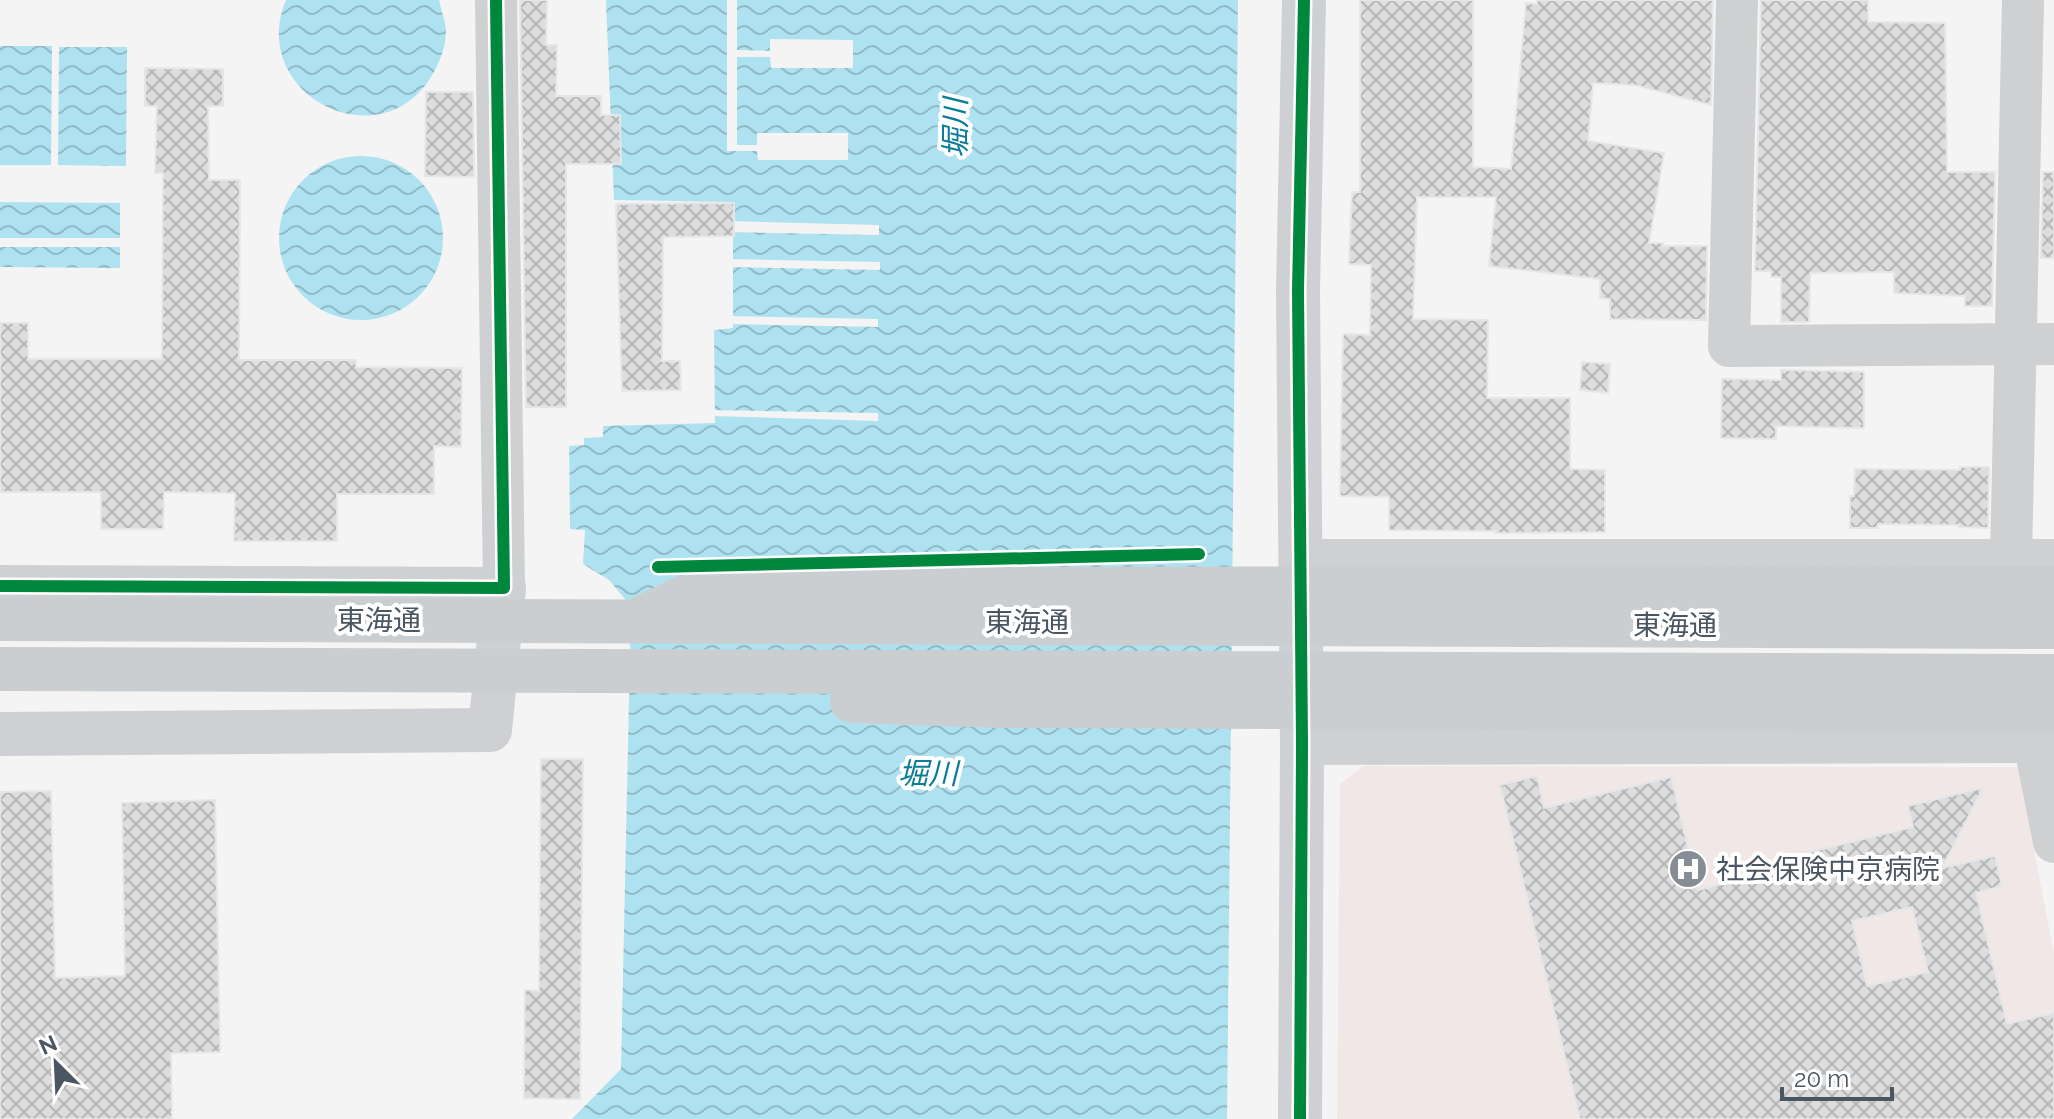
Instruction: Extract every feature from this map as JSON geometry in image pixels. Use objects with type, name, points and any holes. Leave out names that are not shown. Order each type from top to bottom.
[{"type":"main road","name":"東海通","points":[[0,619],[635,620],[701,589],[2054,592]]},
{"type":"main road","name":"東海通","points":[[0,669],[2054,676]]},
{"type":"main road","points":[[626,671],[780,699],[2047,732]]},
{"type":"street","points":[[0,734],[490,730],[504,588],[496,0]]},
{"type":"street","points":[[1300,1119],[1302,744],[1298,290],[1304,0]]},
{"type":"street","points":[[1737,0],[1729,346],[2035,344]]},
{"type":"street","points":[[2011,559],[2035,344],[2023,0]]},
{"type":"street","points":[[1300,560],[2011,559],[2054,592]]},
{"type":"street","points":[[0,586],[504,588]]},
{"type":"street","points":[[1302,744],[2047,732],[2054,842]]},
{"type":"shaded area","name":"社会保険中京病院","points":[[1363,766],[2018,767],[2054,954],[2054,1119],[1337,1119],[1340,784]]},
{"type":"water","points":[[286,0],[439,0],[446,30],[440,60],[431,77],[408,102],[380,114],[352,115],[324,105],[301,88],[285,63],[279,33]]},
{"type":"water","name":"堀川","points":[[606,0],[1238,0],[1227,1119],[572,1119],[621,1069],[631,606],[609,580],[583,564],[585,530],[570,529],[569,446],[584,445],[584,438],[603,437],[603,426],[715,423],[714,330],[733,328],[733,202],[614,200]]},
{"type":"water","points":[[0,46],[52,46],[51,165],[0,165]]},
{"type":"water","points":[[59,47],[127,47],[126,166],[58,165]]},
{"type":"water","points":[[361,156],[393,162],[419,180],[437,206],[443,238],[437,270],[419,296],[393,314],[361,320],[329,314],[303,296],[285,270],[279,238],[285,206],[303,180],[329,162]]},
{"type":"water","points":[[0,202],[120,203],[120,238],[0,238]]},
{"type":"water","points":[[0,247],[120,247],[120,268],[0,267]]},
{"type":"pier","points":[[727,0],[737,0],[737,50],[770,51],[770,39],[853,40],[853,68],[771,68],[770,57],[737,57],[737,145],[757,145],[757,133],[848,133],[848,160],[758,160],[757,151],[727,151]]},
{"type":"pier","points":[[729,221],[879,225],[879,235],[729,232]]},
{"type":"pier","points":[[729,259],[880,262],[880,270],[729,267]]},
{"type":"pier","points":[[729,316],[878,319],[878,327],[729,324]]},
{"type":"pier","points":[[711,410],[878,413],[878,421],[711,416]]},
{"type":"building","points":[[520,0],[547,0],[546,45],[557,45],[556,96],[601,96],[601,115],[620,115],[621,164],[566,164],[566,407],[526,407]]},
{"type":"building","points":[[1360,0],[1473,0],[1473,167],[1511,169],[1526,3],[1537,4],[1537,0],[1713,0],[1711,105],[1635,85],[1593,83],[1588,141],[1664,153],[1649,243],[1707,246],[1706,320],[1610,319],[1610,299],[1600,298],[1600,279],[1489,266],[1496,197],[1417,197],[1413,319],[1488,320],[1487,398],[1570,398],[1570,469],[1605,470],[1605,532],[1389,530],[1389,497],[1340,496],[1343,334],[1370,335],[1371,265],[1349,264],[1352,192],[1360,192]]},
{"type":"building","points":[[1761,0],[1868,0],[1868,22],[1945,23],[1947,172],[1995,172],[1992,306],[1965,306],[1965,296],[1894,293],[1894,272],[1810,273],[1809,322],[1781,322],[1781,277],[1771,277],[1771,271],[1755,271]]},
{"type":"building","points":[[145,68],[223,69],[223,106],[208,106],[209,180],[240,180],[239,360],[356,360],[356,367],[462,368],[461,447],[434,446],[434,494],[337,494],[337,541],[234,541],[235,493],[164,492],[163,529],[101,529],[101,492],[0,492],[0,323],[28,323],[28,359],[162,359],[163,173],[155,173],[157,106],[145,106]]},
{"type":"building","points":[[426,92],[473,92],[474,177],[425,176]]},
{"type":"building","points":[[2043,172],[2054,172],[2054,258],[2041,258]]},
{"type":"building","points":[[734,203],[734,236],[663,237],[662,361],[680,361],[681,390],[622,391],[616,204]]},
{"type":"building","points":[[1582,362],[1610,364],[1608,393],[1580,390]]},
{"type":"building","points":[[1781,370],[1864,372],[1864,428],[1776,426],[1776,439],[1721,438],[1722,379],[1781,380]]},
{"type":"building","points":[[1960,467],[1989,467],[1988,528],[1878,524],[1878,528],[1850,528],[1850,496],[1854,496],[1855,469],[1960,470]]},
{"type":"building","points":[[541,759],[583,759],[580,1099],[524,1098],[525,990],[539,991]]},
{"type":"building","points":[[1537,776],[1544,808],[1671,777],[1698,890],[1776,871],[1774,861],[1913,827],[1908,806],[1983,788],[1942,868],[1995,856],[2002,886],[1976,893],[2007,1024],[2054,1013],[2054,1119],[1580,1119],[1500,785]],"holes":[[[1912,907],[1928,972],[1867,986],[1852,921]]]},
{"type":"building","points":[[51,791],[55,978],[125,976],[122,803],[215,800],[220,1052],[171,1053],[172,1119],[0,1119],[0,792]]},
{"type":"cycle path","points":[[0,586],[504,588],[496,0]]},
{"type":"cycle path","points":[[1300,1119],[1302,744],[1298,290],[1304,0]]},
{"type":"cycle path","points":[[658,567],[1199,554]]},
{"type":"place","name":"社会保険中京病院","points":[[1688,869]]}]
